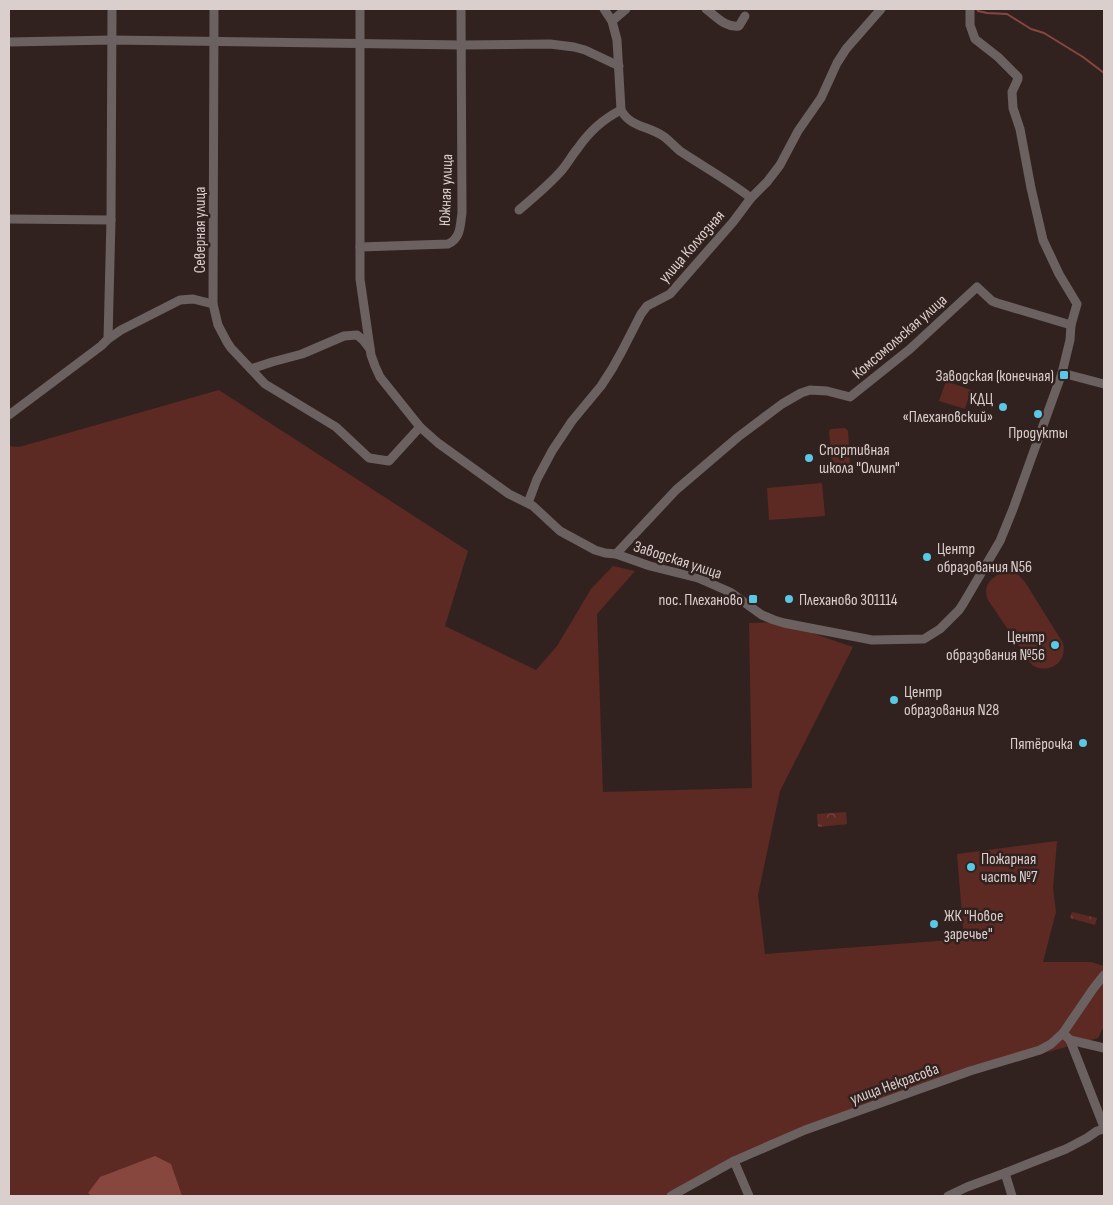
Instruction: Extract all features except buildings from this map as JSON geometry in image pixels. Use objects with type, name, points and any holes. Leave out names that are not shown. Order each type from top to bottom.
[{"type":"street","points":[[108,338],[111,220],[112,9]]},
{"type":"street","name":"Северная улица","points":[[214,9],[213,304],[218,325],[231,348],[265,384],[336,427],[369,458],[389,460],[420,427]]},
{"type":"street","points":[[360,9],[360,279],[371,352]]},
{"type":"street","name":"Южная улица","points":[[360,247],[445,244],[450,243],[457,237],[460,230],[462,213],[461,9]]},
{"type":"street","points":[[604,9],[612,21],[618,40],[622,110],[625,117],[630,122],[653,130],[665,137],[680,150],[751,198]]},
{"type":"street","points":[[612,21],[626,9]]},
{"type":"street","points":[[706,9],[717,19],[733,26],[739,26],[745,16]]},
{"type":"street","name":"улица Колхозная","points":[[528,503],[537,479],[552,451],[620,356],[641,314],[647,306],[670,294],[733,222],[751,198],[767,182],[780,165],[798,131],[821,98],[837,63],[846,49],[881,9]]},
{"type":"street","name":"Заводская улица","points":[[371,352],[374,366],[380,377],[420,427],[446,450],[509,494],[528,503],[554,526],[570,537],[595,550],[604,554],[616,554],[650,566],[698,578],[730,592],[762,614],[784,623],[872,640],[918,640],[927,638],[940,629],[959,610],[1000,541],[1062,373],[1076,304],[1043,240],[1020,129],[1012,103],[1012,92],[1018,77],[998,56],[975,39],[970,25],[970,9]]},
{"type":"street","points":[[9,42],[112,40],[462,45],[550,44],[585,50],[619,66]]},
{"type":"street","points":[[520,210],[548,186],[593,130],[606,119],[622,110]]},
{"type":"street","points":[[9,219],[111,220]]},
{"type":"street","name":"Комсомольская улица","points":[[616,554],[676,490],[738,437],[765,417],[801,393],[810,390],[827,391],[850,397],[910,349],[977,287],[992,301],[997,303],[1071,324]]},
{"type":"street","points":[[9,415],[102,346],[108,338],[120,330],[180,300],[194,299],[213,304]]},
{"type":"street","points":[[251,369],[302,354],[344,336],[357,334],[371,352]]},
{"type":"street","points":[[1062,373],[1104,384]]},
{"type":"street","name":"улица Некрасова","points":[[671,1196],[734,1161],[805,1130],[970,1071],[1040,1050],[1066,1036],[1093,989],[1104,975]]},
{"type":"street","points":[[1066,1036],[1104,1048]]},
{"type":"street","points":[[948,1196],[967,1186],[1005,1174],[1066,1148],[1104,1128],[1066,1036]]},
{"type":"street","points":[[734,1161],[750,1196]]},
{"type":"street","points":[[1005,1174],[1012,1196]]},
{"type":"green space","points":[[946,381],[971,390],[965,409],[939,401]]},
{"type":"green space","points":[[219,390],[468,551],[445,626],[536,670],[557,646],[591,589],[613,566],[635,571],[597,614],[603,792],[752,788],[749,623],[780,622],[853,647],[780,791],[758,895],[765,954],[964,939],[957,854],[1057,841],[1053,888],[1056,912],[1043,962],[1091,962],[1104,966],[1104,1026],[1098,1038],[924,1087],[750,1154],[674,1196],[9,1196],[9,446],[19,447]]},
{"type":"green space","points":[[845,428],[848,431],[850,463],[849,465],[835,466],[832,463],[829,431],[831,429]]},
{"type":"green space","points":[[822,483],[825,516],[769,520],[767,488]]},
{"type":"green space","points":[[1003,572],[1017,573],[1025,582],[1063,643],[1063,656],[1060,661],[1050,668],[1038,668],[1032,665],[988,600],[986,590],[990,581]]},
{"type":"green space","points":[[846,812],[847,824],[818,827],[817,814]]},
{"type":"green space","points":[[1072,912],[1097,918],[1095,925],[1070,918]]},
{"type":"shaded area","points":[[155,1156],[171,1164],[182,1196],[92,1196],[88,1193],[100,1177]]},
{"type":"waterway","points":[[977,9],[987,13],[1007,14],[1031,29],[1044,33],[1083,57],[1104,73]]},
{"type":"place","name":"Заводская (конечная)","points":[[1064,375]]},
{"type":"place","name":"КДЦ «Плехановский»","points":[[1003,407]]},
{"type":"place","name":"Продукты","points":[[1038,414]]},
{"type":"place","name":"Спортивная школа \"Олимп\"","points":[[809,458]]},
{"type":"place","name":"Центр образования N56","points":[[927,557]]},
{"type":"place","name":"пос. Плеханово","points":[[753,599]]},
{"type":"place","name":"Плеханово 301114","points":[[789,599]]},
{"type":"place","name":"Центр образования №56","points":[[1055,645]]},
{"type":"place","name":"Центр образования N28","points":[[894,700]]},
{"type":"place","name":"Пятёрочка","points":[[1083,743]]},
{"type":"place","name":"Пожарная часть №7","points":[[971,867]]},
{"type":"place","name":"ЖК \"Новое заречье\"","points":[[934,924]]}]
